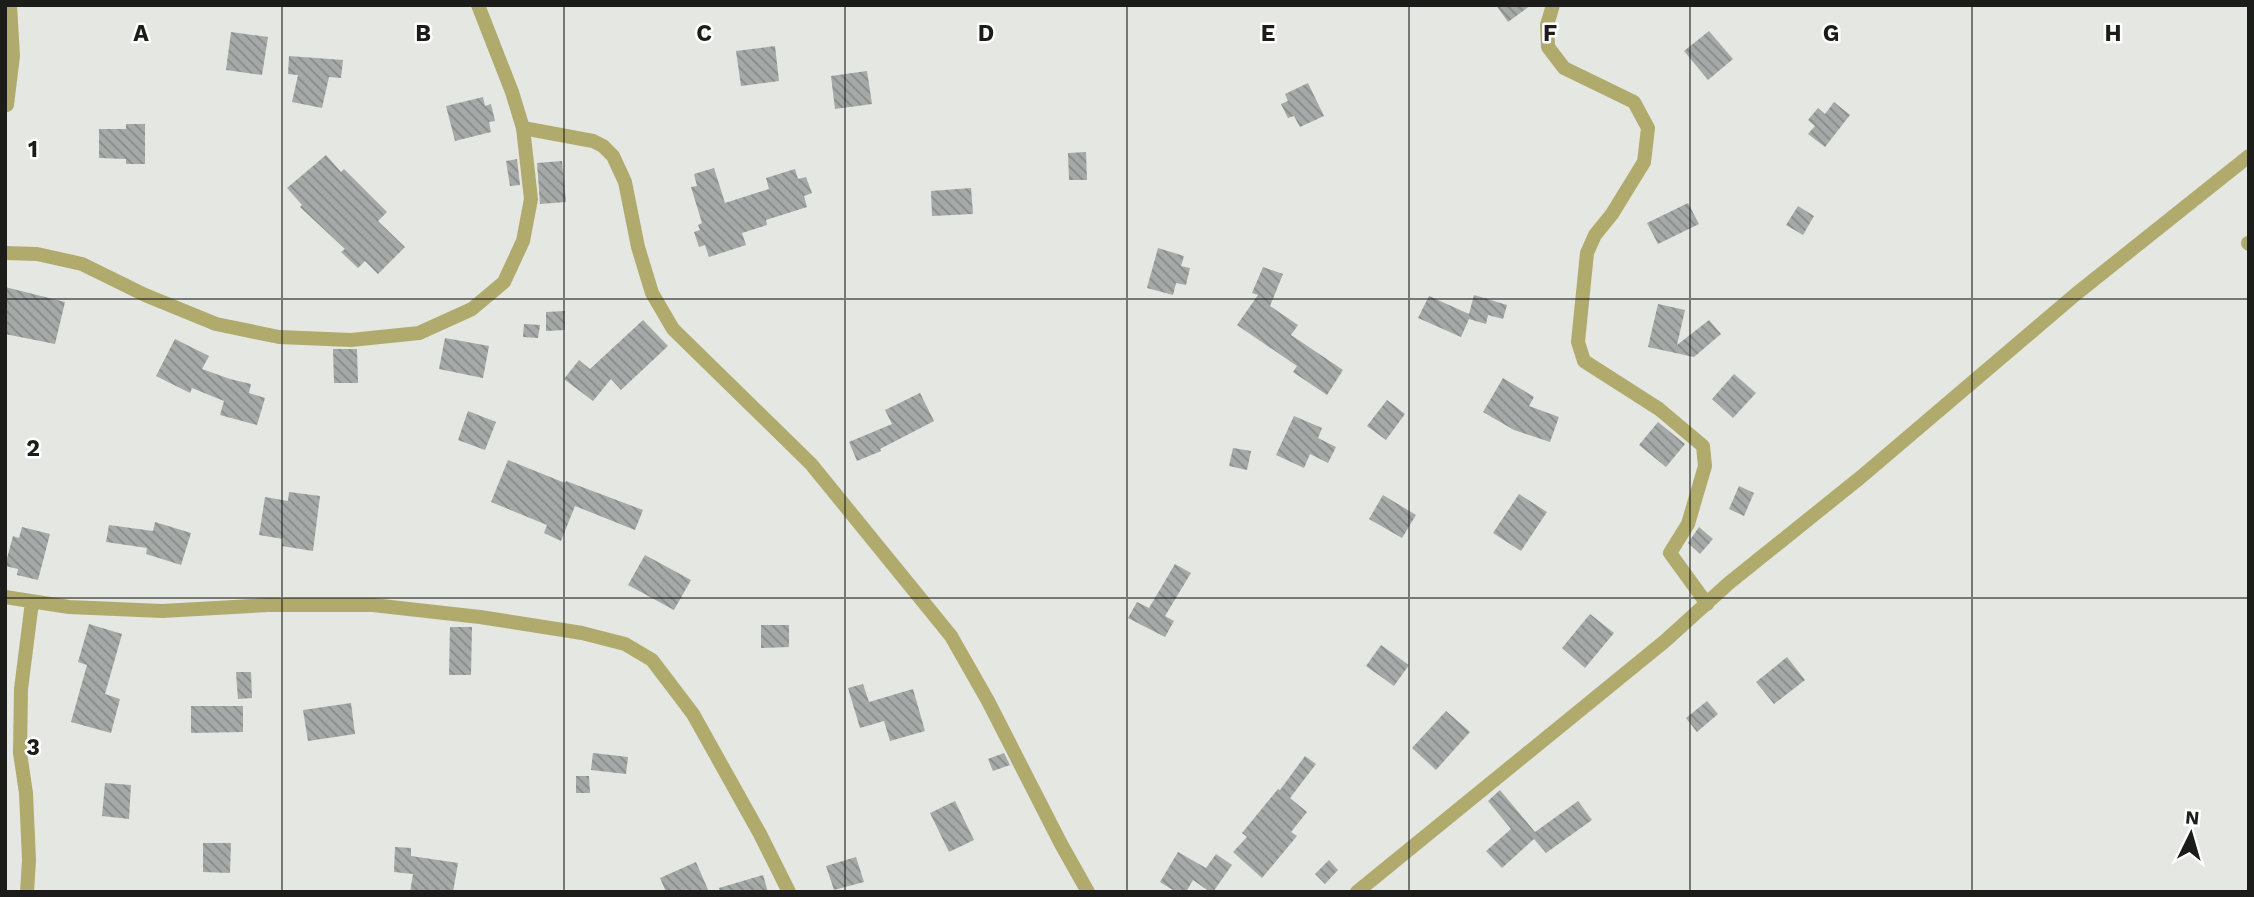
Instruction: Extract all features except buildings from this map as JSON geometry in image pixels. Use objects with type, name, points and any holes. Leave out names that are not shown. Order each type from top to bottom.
[{"type":"street","points":[[7,105],[13,56],[10,5]]},
{"type":"street","points":[[5,253],[37,254],[82,264],[145,295],[216,324],[279,337],[351,340],[419,332],[472,309],[504,282],[523,242],[531,200],[523,128],[478,5]]},
{"type":"street","points":[[1553,5],[1547,25],[1548,47],[1564,68],[1634,102],[1648,128],[1644,162],[1595,236],[1587,253],[1578,342],[1584,361],[1659,409],[1703,446],[1705,466],[1688,524],[1670,553],[1707,604]]},
{"type":"street","points":[[523,128],[593,141],[613,156],[625,182],[638,247],[652,293],[673,329],[811,464],[951,636],[988,701],[1087,892]]},
{"type":"street","points":[[1357,892],[1665,641],[1729,583],[1871,469],[2076,294],[2249,156]]},
{"type":"street","points":[[5,597],[69,607],[162,611],[373,605],[480,617],[582,633],[625,643],[652,660],[693,714],[789,892]]},
{"type":"street","points":[[27,892],[29,860],[26,793],[20,753],[21,689],[32,602]]}]
